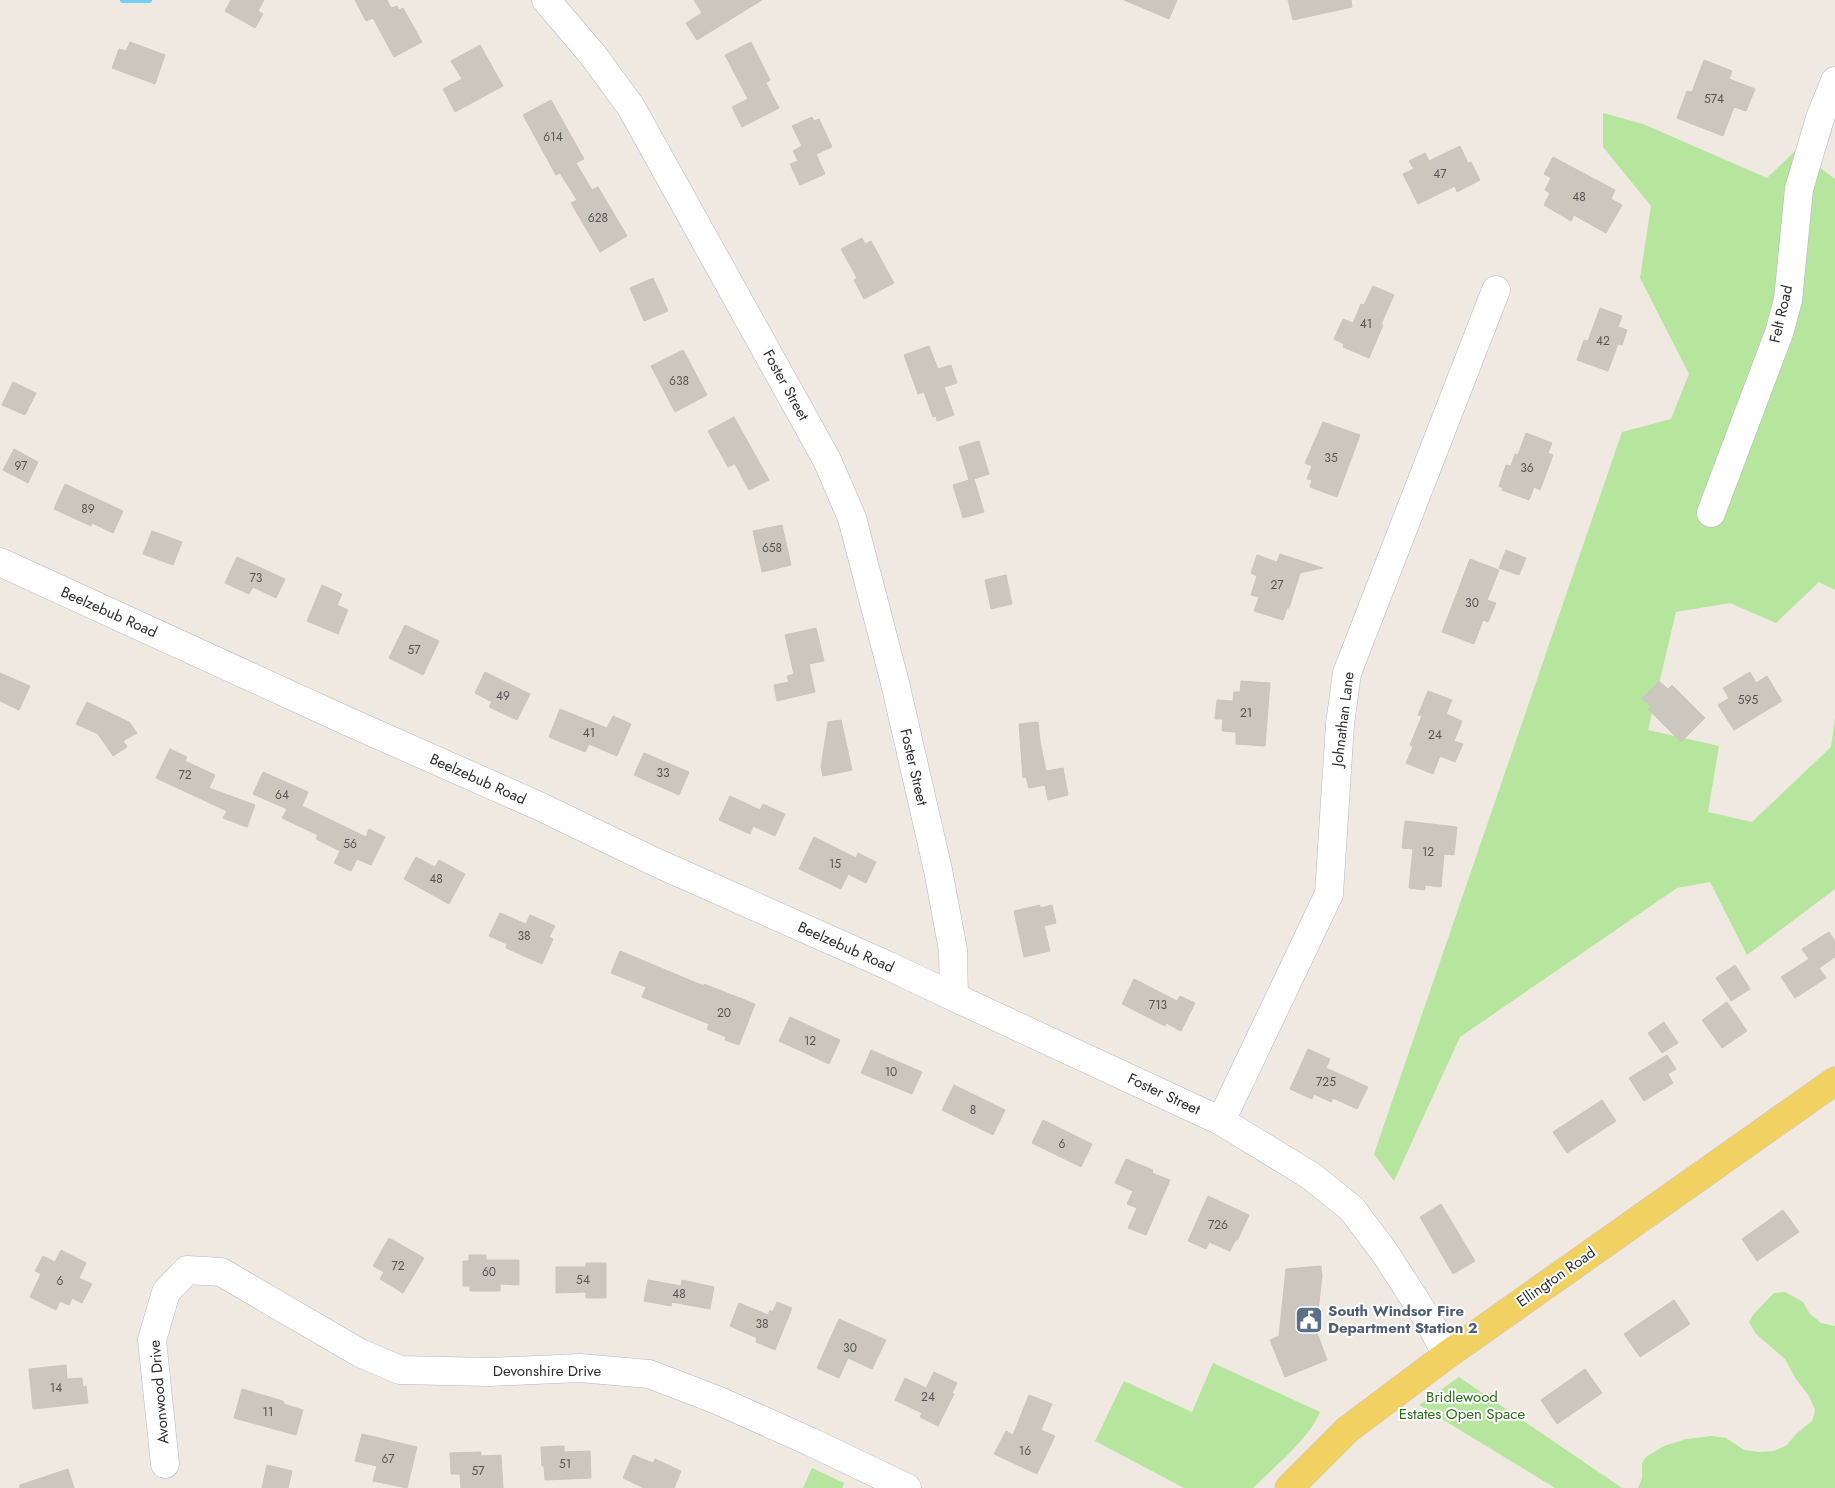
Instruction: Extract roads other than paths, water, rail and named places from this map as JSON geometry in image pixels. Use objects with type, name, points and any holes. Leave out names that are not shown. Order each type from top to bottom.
[{"type":"main road","name":"Ellington Road","points":[[1289,1488],[1346,1430],[1447,1354],[1835,1080]]},
{"type":"street","name":"Foster Street","points":[[546,0],[593,55],[631,107],[827,460],[852,518],[894,683],[938,870],[953,950],[954,997],[1221,1121],[1311,1176],[1352,1209],[1390,1261],[1430,1323],[1447,1354]]},
{"type":"street","name":"Felt Road","points":[[1711,513],[1779,333],[1788,300],[1799,190],[1821,115],[1835,81]]},
{"type":"street","name":"Johnathan Lane","points":[[1221,1121],[1329,894],[1340,724],[1346,673],[1496,290]]},
{"type":"street","name":"Beelzebub Road","points":[[0,562],[347,721],[539,806],[655,862],[889,966],[954,997]]},
{"type":"street","name":"Avonwood Drive","points":[[165,1464],[152,1340],[166,1292],[187,1270]]},
{"type":"street","name":"Devonshire Drive","points":[[187,1270],[221,1272],[360,1353],[400,1370],[489,1372],[580,1368],[649,1374],[718,1400],[907,1488]]},
{"type":"waterway","points":[[123,0],[149,0]]},
{"type":"place","name":"South Windsor Fire Department Station 2","points":[[1309,1320]]},
{"type":"park label","name":"Bridlewood Estates Open Space","points":[[1462,1406]]}]
